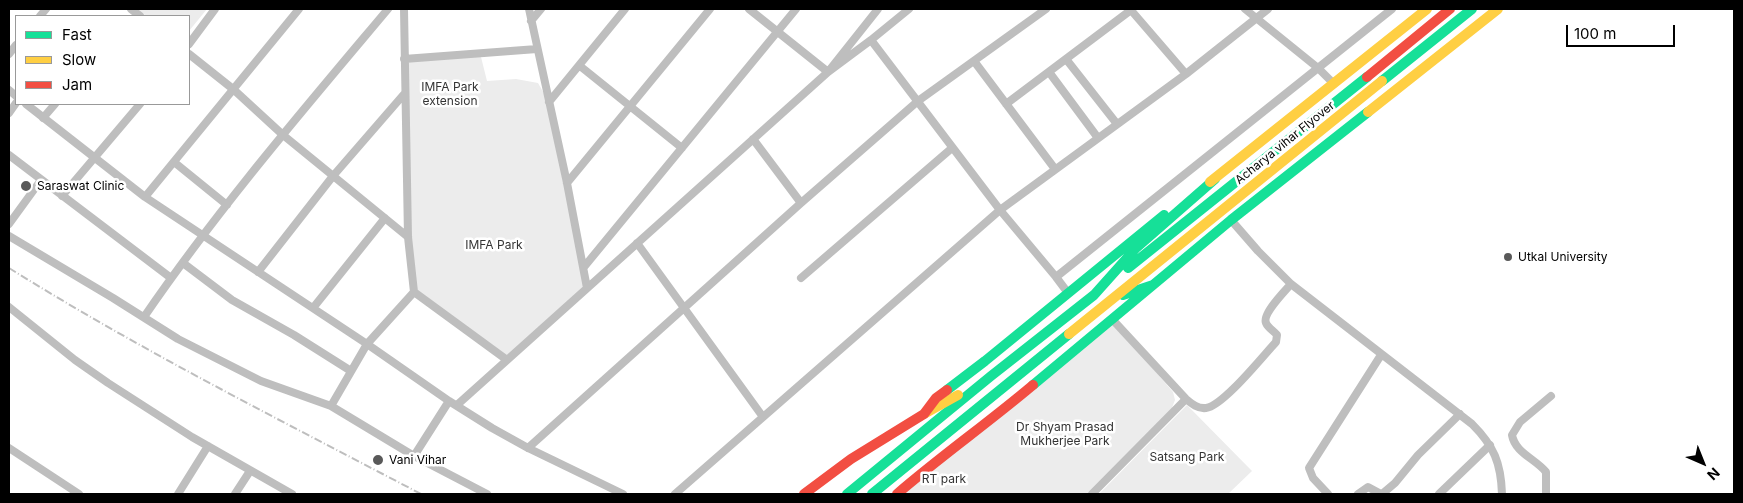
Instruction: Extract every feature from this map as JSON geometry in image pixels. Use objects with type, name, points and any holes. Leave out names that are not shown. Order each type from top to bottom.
[{"type":"main road","points":[[847,494],[991,376],[1094,295],[1136,248],[1215,179],[1427,9]]},
{"type":"main road","name":"Acharya vihar Flyover","points":[[1094,295],[1256,167],[1450,9]]},
{"type":"main road","name":"Acharya vihar Flyover","points":[[872,494],[1472,9]]},
{"type":"main road","points":[[897,494],[990,420],[1231,220],[1498,9]]},
{"type":"main road","points":[[924,414],[936,398],[985,361],[1160,218],[1215,179]]},
{"type":"main road","points":[[1115,297],[1153,285]]},
{"type":"main road","points":[[804,494],[851,458],[991,376]]},
{"type":"street","points":[[190,43],[215,9]]},
{"type":"street","points":[[145,198],[299,9]]},
{"type":"street","points":[[144,317],[226,205],[388,9]]},
{"type":"street","points":[[404,9],[408,237],[414,292],[507,360]]},
{"type":"street","points":[[529,9],[567,183],[587,288]]},
{"type":"street","points":[[531,21],[541,9]]},
{"type":"street","points":[[549,102],[625,9]]},
{"type":"street","points":[[567,183],[710,9]]},
{"type":"street","points":[[749,9],[828,72]]},
{"type":"street","points":[[584,267],[796,9]]},
{"type":"street","points":[[828,72],[878,9]]},
{"type":"street","points":[[457,405],[828,72],[909,9]]},
{"type":"street","points":[[528,448],[801,203],[918,101],[1046,9]]},
{"type":"street","points":[[1006,104],[1131,9],[1186,74]]},
{"type":"street","points":[[1245,9],[1318,68],[1334,84]]},
{"type":"street","points":[[675,494],[1000,210],[1186,74],[1268,9]]},
{"type":"street","points":[[1056,277],[1392,9]]},
{"type":"street","points":[[871,40],[1000,210],[1068,293]]},
{"type":"street","points":[[404,59],[537,49]]},
{"type":"street","points":[[190,55],[233,89],[283,135],[408,237]]},
{"type":"street","points":[[1066,59],[1117,124]]},
{"type":"street","points":[[974,61],[1055,169]]},
{"type":"street","points":[[580,66],[682,148]]},
{"type":"street","points":[[1049,72],[1098,138]]},
{"type":"street","points":[[258,272],[333,176],[405,93]]},
{"type":"street","points":[[27,105],[145,198],[367,344],[449,401],[528,448],[623,494]]},
{"type":"street","points":[[44,118],[54,105]]},
{"type":"street","points":[[62,196],[139,105]]},
{"type":"street","points":[[753,138],[801,203]]},
{"type":"street","points":[[801,278],[952,148]]},
{"type":"street","points":[[9,155],[171,278]]},
{"type":"street","points":[[174,162],[226,205]]},
{"type":"street","points":[[9,224],[41,180]]},
{"type":"street","points":[[313,308],[384,218]]},
{"type":"street","points":[[1231,220],[1258,251],[1291,284],[1472,424],[1490,445],[1498,463],[1502,494]]},
{"type":"street","points":[[9,236],[65,268],[178,339],[261,381],[331,406],[414,456],[487,494]]},
{"type":"street","points":[[636,243],[763,417]]},
{"type":"street","points":[[183,263],[232,300],[294,335],[351,371]]},
{"type":"street","points":[[1112,319],[1186,399],[1197,407],[1205,408],[1220,402],[1277,338],[1266,323],[1267,314],[1291,284]]},
{"type":"street","points":[[331,406],[367,344],[414,292]]},
{"type":"street","points":[[9,307],[75,360],[208,446],[291,494]]},
{"type":"street","points":[[1328,494],[1312,478],[1309,468],[1381,355]]},
{"type":"street","points":[[1546,494],[1546,472],[1518,448],[1512,435],[1520,422],[1551,396]]},
{"type":"street","points":[[1092,494],[1186,399]]},
{"type":"street","points":[[414,456],[449,401]]},
{"type":"street","points":[[1358,494],[1368,487],[1381,494],[1395,483],[1418,455],[1460,414]]},
{"type":"street","points":[[1439,494],[1490,445]]},
{"type":"street","points":[[178,494],[208,446]]},
{"type":"street","points":[[9,448],[79,494]]},
{"type":"street","points":[[236,494],[250,471]]},
{"type":"green space","points":[[137,9],[207,9],[190,30],[190,15],[145,15]]},
{"type":"green space","name":"IMFA Park","points":[[480,53],[487,81],[516,79],[538,83],[549,102],[587,288],[507,360],[414,292],[404,59]]},
{"type":"green space","name":"Dr Shyam Prasad Mukherjee Park","points":[[1112,321],[1173,392],[1175,400],[1171,410],[1090,494],[900,494]]},
{"type":"green space","name":"Satsang Park","points":[[1187,405],[1252,471],[1228,494],[1099,494]]},
{"type":"railway","points":[[9,268],[161,357],[421,494]]},
{"type":"traffic: fast","points":[[1382,81],[1472,9]]},
{"type":"traffic: fast","points":[[1128,268],[1367,77]]},
{"type":"traffic: fast","points":[[1033,385],[1231,220],[1368,112]]},
{"type":"traffic: fast","points":[[847,494],[991,376],[1094,295],[1136,248],[1215,179]]},
{"type":"traffic: fast","points":[[947,390],[1164,215]]},
{"type":"traffic: fast","points":[[1123,295],[1153,285]]},
{"type":"traffic: fast","points":[[872,494],[1069,334]]},
{"type":"traffic: slow","points":[[1210,182],[1427,9]]},
{"type":"traffic: slow","points":[[1368,112],[1498,9]]},
{"type":"traffic: slow","points":[[1069,334],[1382,81]]},
{"type":"traffic: slow","points":[[924,414],[958,395]]},
{"type":"traffic: jam","points":[[1367,77],[1450,9]]},
{"type":"traffic: jam","points":[[897,494],[1033,385]]},
{"type":"traffic: jam","points":[[804,494],[851,459],[924,414],[936,398],[947,390]]},
{"type":"place","name":"Saraswat Clinic","points":[[26,186]]},
{"type":"place","name":"Utkal University","points":[[1508,257]]},
{"type":"place","name":"Vani Vihar","points":[[378,460]]},
{"type":"park label","name":"IMFA Park extension","points":[[450,94]]},
{"type":"park label","name":"RT park","points":[[944,479]]}]
